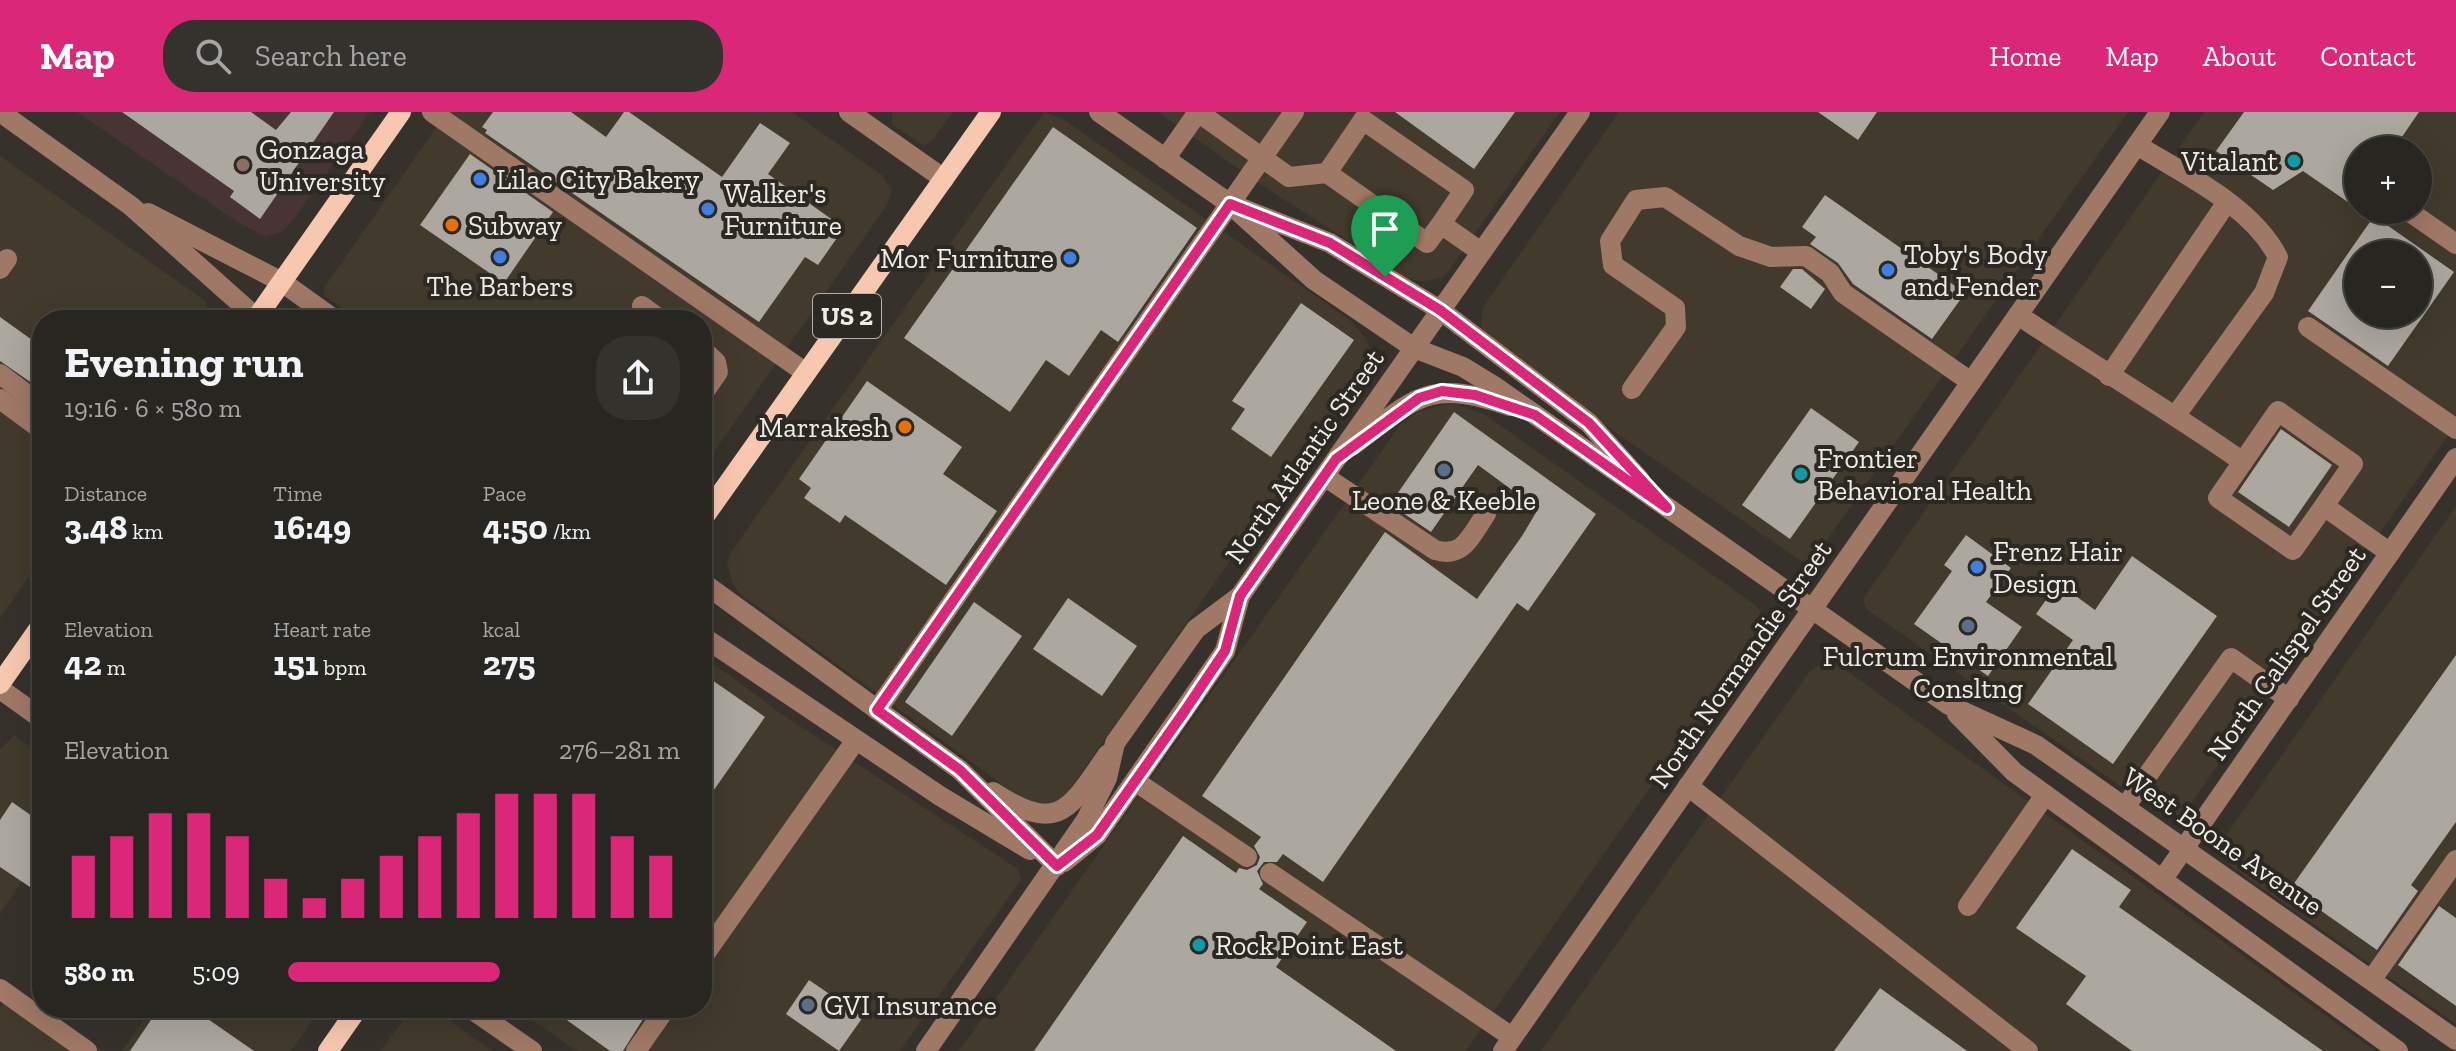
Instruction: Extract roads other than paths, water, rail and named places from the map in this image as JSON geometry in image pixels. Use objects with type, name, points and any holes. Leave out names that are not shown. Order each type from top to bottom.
[{"type":"main road","points":[[263,310],[401,112]]},
{"type":"main road","name":"US 2","points":[[712,506],[991,112]]},
{"type":"main road","points":[[0,686],[32,639]]},
{"type":"main road","points":[[328,1051],[351,1018]]},
{"type":"street","points":[[0,112],[131,206],[247,310]]},
{"type":"street","points":[[432,112],[806,373]]},
{"type":"street","points":[[849,112],[944,179]]},
{"type":"street","name":"West Boone Avenue","points":[[1099,112],[1230,204],[1314,280],[1414,348],[1463,367],[1535,415],[1949,705],[2036,745],[2456,1040]]},
{"type":"street","points":[[1165,159],[1198,112],[1289,177],[1327,173],[1427,243],[1464,190],[1363,120],[1327,173]]},
{"type":"street","points":[[877,710],[1294,112]]},
{"type":"street","name":"North Atlantic Street","points":[[926,1051],[1057,866],[1099,797],[1115,743],[1196,629],[1240,596],[1580,112]]},
{"type":"street","name":"North Normandie Street","points":[[1507,1044],[2160,112]]},
{"type":"street","points":[[2137,145],[2227,202],[2268,237],[2278,257],[2264,293],[2176,415]]},
{"type":"street","points":[[1632,389],[1676,327],[1675,308],[1613,265],[1610,241],[1636,200],[1665,197],[1739,246],[1771,257],[1806,256],[1830,273],[1843,293],[1971,382]]},
{"type":"street","points":[[2109,376],[2227,202]]},
{"type":"street","name":"West Boone Avenue","points":[[1230,204],[1330,243],[1440,310],[1589,423],[1667,508]]},
{"type":"street","points":[[131,206],[282,282],[321,310]]},
{"type":"street","points":[[1441,224],[1481,252]]},
{"type":"street","points":[[2427,224],[2456,244]]},
{"type":"street","points":[[642,306],[647,310]]},
{"type":"street","points":[[2018,315],[2109,376],[2176,415],[2243,462]]},
{"type":"street","points":[[2308,327],[2456,429]]},
{"type":"street","points":[[712,358],[718,372],[712,381]]},
{"type":"street","points":[[0,374],[32,398]]},
{"type":"street","points":[[1336,459],[1419,398],[1442,391],[1475,395],[1535,415]]},
{"type":"street","points":[[0,399],[32,423]]},
{"type":"street","points":[[2278,411],[2353,464],[2324,506],[2293,550],[2218,498],[2278,411]]},
{"type":"street","name":"North Calispel Street","points":[[2162,880],[2456,458]]},
{"type":"street","points":[[1324,476],[1435,550],[1449,554],[1459,551],[1486,514]]},
{"type":"street","points":[[2324,506],[2390,553]]},
{"type":"street","points":[[712,589],[960,770],[1033,814],[1049,814],[1066,807],[1081,793],[1115,743]]},
{"type":"street","name":"North Atlantic Street","points":[[1057,866],[1097,835],[1225,651],[1240,596]]},
{"type":"street","points":[[712,643],[940,796],[1057,866]]},
{"type":"street","points":[[2125,807],[2231,658],[2289,699]]},
{"type":"street","points":[[0,686],[32,711]]},
{"type":"street","name":"West Boone Avenue","points":[[1949,705],[2014,772],[2398,1051]]},
{"type":"street","points":[[712,944],[856,740]]},
{"type":"street","points":[[960,770],[1057,866]]},
{"type":"street","points":[[1135,781],[1247,857]]},
{"type":"street","points":[[1688,786],[2028,1051]]},
{"type":"street","points":[[1968,906],[2045,795]]},
{"type":"street","points":[[2372,979],[2454,867]]},
{"type":"street","points":[[1270,873],[1507,1044]]},
{"type":"street","points":[[0,989],[32,1012]]},
{"type":"street","points":[[41,1018],[87,1051]]},
{"type":"street","points":[[484,1018],[532,1051]]},
{"type":"street","points":[[636,1051],[659,1018]]},
{"type":"place","name":"Vitalant","points":[[2294,161]]},
{"type":"place","name":"Gonzaga University","points":[[243,165]]},
{"type":"place","name":"Lilac City Bakery","points":[[480,179]]},
{"type":"place","name":"Walker's Furniture","points":[[708,209]]},
{"type":"place","name":"Subway","points":[[452,225]]},
{"type":"place","name":"The Barbers","points":[[500,257]]},
{"type":"place","name":"Mor Furniture","points":[[1070,258]]},
{"type":"place","name":"Toby's Body and Fender","points":[[1888,270]]},
{"type":"place","name":"Marrakesh","points":[[905,427]]},
{"type":"place","name":"Leone & Keeble","points":[[1444,470]]},
{"type":"place","name":"Frontier Behavioral Health","points":[[1801,474]]},
{"type":"place","name":"Frenz Hair Design","points":[[1977,567]]},
{"type":"place","name":"Fulcrum Environmental Consltng","points":[[1968,626]]},
{"type":"place","name":"Rock Point East","points":[[1199,945]]},
{"type":"place","name":"GVI Insurance","points":[[808,1005]]}]
